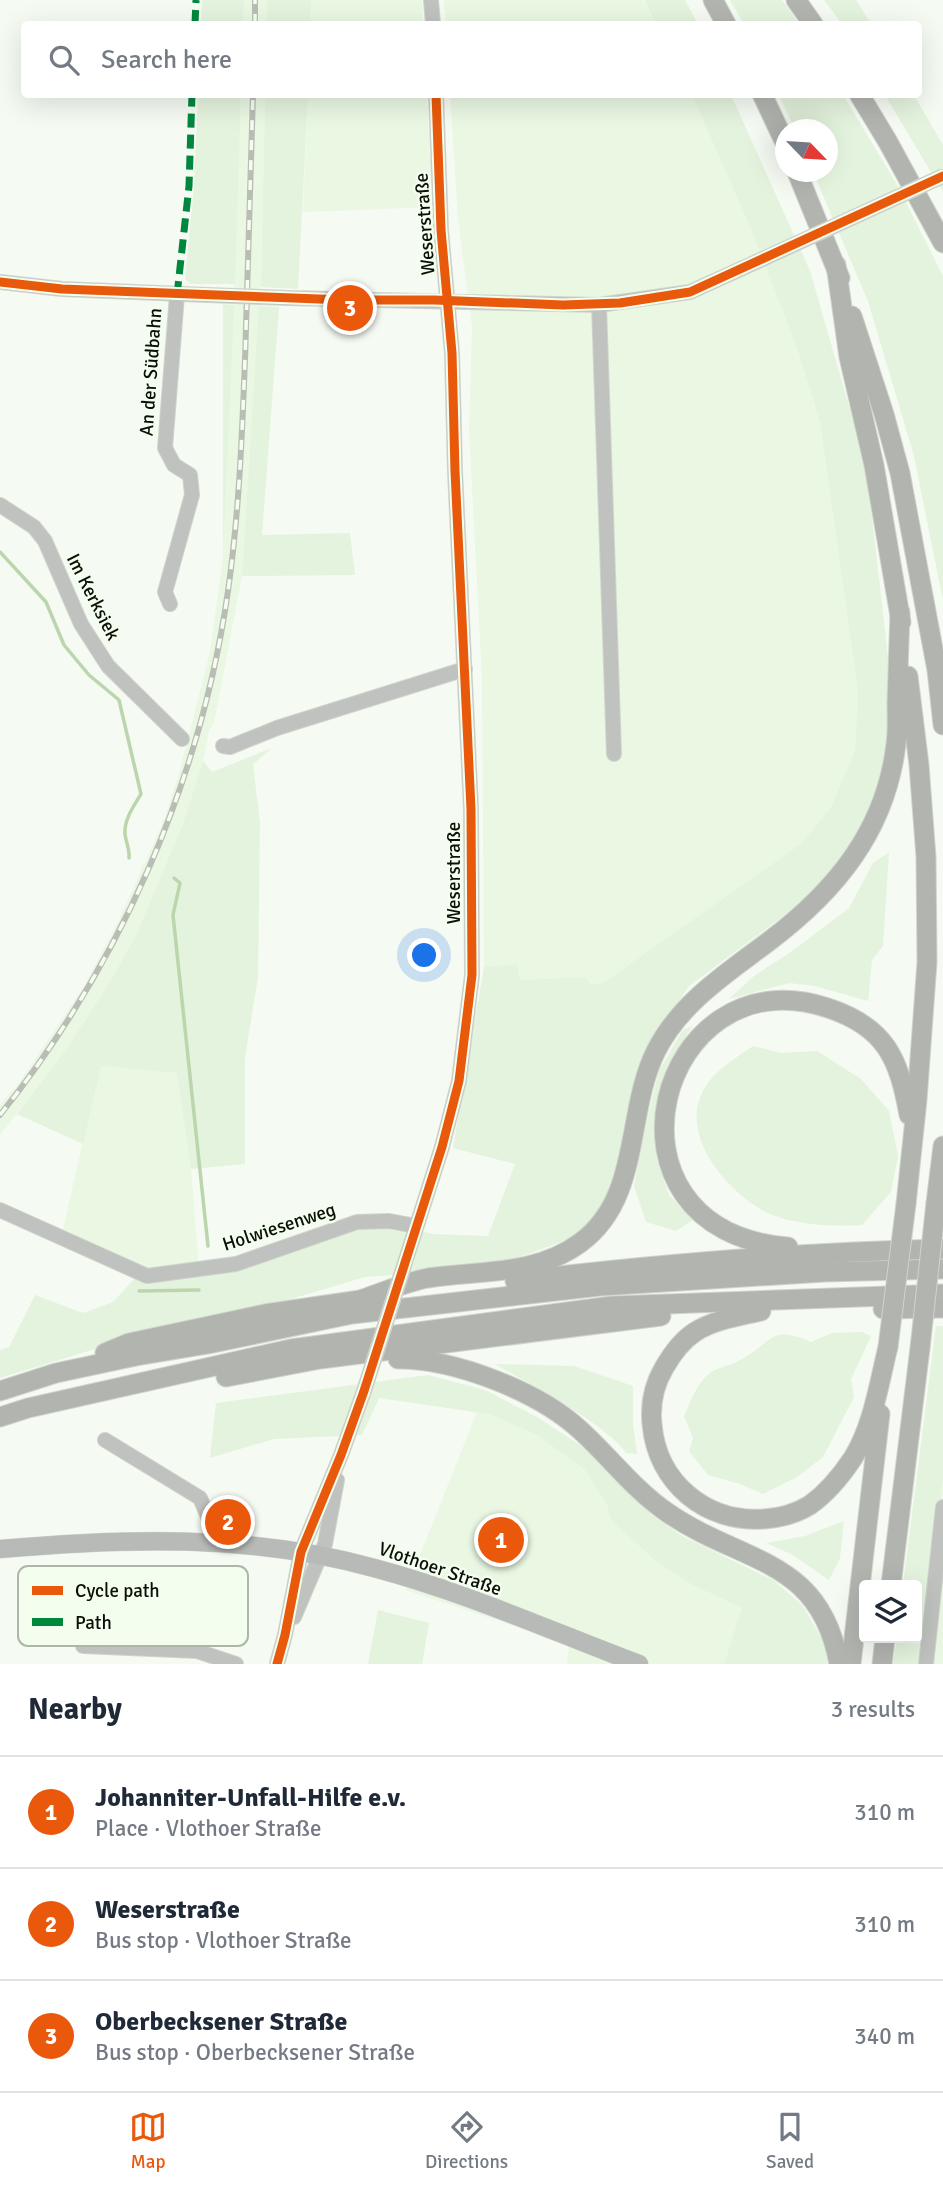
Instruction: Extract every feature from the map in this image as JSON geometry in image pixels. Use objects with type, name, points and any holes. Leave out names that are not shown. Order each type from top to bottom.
[{"type":"highway","points":[[713,0],[724,21]]},
{"type":"highway","points":[[796,0],[811,21]]},
{"type":"highway","points":[[764,98],[775,122]]},
{"type":"highway","points":[[861,98],[943,243]]},
{"type":"highway","points":[[801,182],[836,265],[900,473],[937,670],[943,725]]},
{"type":"highway","points":[[836,265],[849,357],[874,465],[900,612],[919,765],[926,857],[927,962],[912,1154],[851,1664]]},
{"type":"highway","points":[[363,1299],[425,1279],[527,1268],[557,1257],[573,1247],[605,1218],[621,1187],[645,1076],[656,1050],[674,1023],[714,982],[822,897],[845,870],[867,835],[885,797],[896,744],[900,612]]},
{"type":"highway","points":[[831,1251],[771,1246],[738,1238],[705,1218],[685,1196],[671,1167],[664,1133],[664,1114],[667,1095],[680,1062],[702,1034],[727,1016],[759,1003],[784,1000],[805,1001],[855,1018],[878,1037],[892,1055],[901,1074],[909,1114],[912,1154]]},
{"type":"highway","points":[[892,1580],[943,1146]]},
{"type":"highway","points":[[0,1391],[56,1373],[130,1343],[265,1314],[363,1299],[596,1271],[831,1251],[943,1248]]},
{"type":"highway","points":[[56,1373],[352,1314],[600,1286],[825,1272],[943,1269]]},
{"type":"highway","points":[[0,1417],[28,1408],[291,1349],[612,1306],[943,1294]]},
{"type":"highway","points":[[28,1408],[111,1400],[320,1359],[649,1316],[943,1308]]},
{"type":"highway","points":[[761,1311],[724,1320],[695,1331],[673,1352],[656,1381],[651,1412],[653,1441],[666,1470],[683,1491],[708,1510],[745,1521],[777,1518],[808,1506],[832,1485],[854,1457],[869,1422],[888,1347]]},
{"type":"highway","points":[[320,1359],[420,1359],[482,1377],[547,1404],[577,1428],[667,1513],[771,1565],[800,1584],[831,1627],[839,1664]]},
{"type":"highway","points":[[882,1664],[884,1643]]},
{"type":"main road","name":"Vlothoer Straße","points":[[0,1549],[83,1542],[219,1543],[301,1552],[373,1567],[440,1588],[639,1664]]},
{"type":"street","points":[[431,0],[433,21]]},
{"type":"street","name":"Weserstraße","points":[[277,1664],[301,1552],[364,1391],[442,1147],[459,1081],[472,975],[471,809],[449,302],[441,230],[436,98]]},
{"type":"street","points":[[0,282],[62,289],[177,295],[599,305],[690,292],[943,176]]},
{"type":"street","name":"An der Südbahn","points":[[170,604],[165,592],[192,495],[190,475],[174,465],[165,448],[177,295]]},
{"type":"street","points":[[599,305],[614,754]]},
{"type":"street","name":"Im Kerksiek","points":[[0,505],[34,527],[45,541],[81,624],[108,666],[182,739]]},
{"type":"street","points":[[223,746],[230,747],[276,728],[465,669]]},
{"type":"street","name":"Holwiesenweg","points":[[0,1210],[147,1276],[236,1264],[357,1222],[389,1221],[416,1226]]},
{"type":"street","points":[[105,1440],[200,1498],[219,1543]]},
{"type":"street","name":"Weserstraße","points":[[285,1634],[321,1556],[332,1516],[341,1455]]},
{"type":"street","points":[[926,1664],[943,1507]]},
{"type":"street","points":[[83,1646],[197,1651],[236,1664]]},
{"type":"shaded area","points":[[202,0],[244,0],[243,21],[201,21]]},
{"type":"shaded area","points":[[244,0],[267,0],[266,21],[243,21]]},
{"type":"shaded area","points":[[267,0],[311,0],[310,21],[266,21]]},
{"type":"shaded area","points":[[311,0],[422,0],[423,21],[310,21]]},
{"type":"shaded area","points":[[444,0],[643,0],[654,21],[446,21]]},
{"type":"shaded area","points":[[644,0],[685,0],[696,21],[654,21]]},
{"type":"shaded area","points":[[730,0],[782,0],[797,21],[742,21]]},
{"type":"shaded area","points":[[824,0],[856,0],[869,21],[840,21]]},
{"type":"shaded area","points":[[198,98],[241,98],[235,284],[190,284],[185,278],[194,187]]},
{"type":"shaded area","points":[[241,98],[265,98],[261,287],[242,576],[214,723],[209,730],[203,761],[183,822],[137,933],[110,982],[65,1051],[0,1135],[0,1105],[19,1083],[83,988],[118,922],[165,818],[210,652],[223,558]]},
{"type":"shaded area","points":[[265,98],[308,98],[298,289],[261,287]]},
{"type":"shaded area","points":[[308,98],[427,98],[432,207],[303,212]]},
{"type":"shaded area","points":[[450,98],[693,98],[751,229],[798,351],[820,422],[858,692],[855,751],[831,807],[802,843],[603,983],[589,985],[585,977],[520,980],[517,964],[484,967],[482,675],[469,431],[472,327],[458,218]]},
{"type":"shaded area","points":[[693,98],[732,98],[810,271],[866,465],[893,701],[885,775],[862,828],[822,887],[689,986],[651,1042],[630,1100],[619,1165],[603,1205],[576,1236],[494,1267],[365,1277],[271,1305],[95,1349],[0,1378],[0,1350],[9,1347],[35,1295],[83,1313],[113,1302],[136,1277],[199,1272],[352,1229],[387,1223],[433,1234],[488,1236],[515,1164],[453,1148],[484,967],[517,964],[520,980],[586,977],[590,985],[603,983],[802,843],[831,807],[855,751],[858,692],[820,422],[798,351],[751,229]]},
{"type":"shaded area","points":[[780,98],[845,98],[896,183],[943,276],[943,600],[914,456],[868,301],[817,182],[838,182],[838,119],[790,119]]},
{"type":"shaded area","points":[[887,98],[916,98],[943,145],[943,192]]},
{"type":"shaded area","points":[[223,304],[234,305],[223,558]]},
{"type":"shaded area","points":[[259,306],[279,307],[262,535],[350,533],[355,575],[242,576]]},
{"type":"shaded area","points":[[272,748],[253,764],[260,823],[258,977],[245,1057],[245,1164],[191,1169],[177,1073],[101,1066],[83,1144],[17,1114],[65,1051],[110,982],[137,933],[183,823],[203,761],[212,772]]},
{"type":"shaded area","points":[[889,852],[883,946],[872,960],[868,1001],[815,986],[789,983],[729,999],[754,976],[849,908],[873,863]]},
{"type":"shaded area","points":[[693,1025],[667,1067],[657,1104],[657,1160],[669,1195],[693,1220],[676,1231],[646,1222],[634,1186],[659,1071],[682,1031]]},
{"type":"shaded area","points":[[753,1046],[782,1053],[817,1051],[861,1079],[889,1111],[898,1156],[891,1192],[862,1225],[811,1224],[773,1215],[747,1200],[732,1187],[708,1156],[700,1138],[697,1119],[699,1101],[717,1072]]},
{"type":"shaded area","points":[[100,1066],[178,1073],[191,1169],[199,1272],[148,1278],[60,1243]]},
{"type":"shaded area","points":[[936,1326],[943,1326],[943,1478],[923,1664],[893,1664],[896,1643],[922,1643],[922,1580],[904,1580]]},
{"type":"shaded area","points":[[862,1332],[871,1336],[851,1379],[854,1397],[823,1457],[797,1477],[763,1494],[708,1475],[689,1451],[693,1438],[684,1416],[696,1391],[708,1375],[740,1360],[780,1335],[811,1342],[832,1333]]},
{"type":"shaded area","points":[[495,1364],[574,1366],[633,1386],[633,1425],[637,1454],[626,1453],[616,1441],[584,1417]]},
{"type":"shaded area","points":[[428,1375],[485,1390],[537,1417],[580,1445],[652,1515],[682,1536],[773,1580],[803,1606],[829,1651],[829,1664],[724,1664],[742,1608],[693,1585],[657,1562],[611,1520],[607,1505],[585,1470],[537,1435],[489,1414],[379,1398],[362,1435],[274,1439],[210,1458],[216,1403]]},
{"type":"shaded area","points":[[477,1412],[489,1414],[537,1435],[585,1470],[607,1505],[611,1520],[693,1585],[742,1608],[724,1664],[567,1664],[569,1644],[406,1590]]},
{"type":"shaded area","points":[[943,1478],[943,1664],[923,1664],[941,1504]]},
{"type":"shaded area","points":[[844,1521],[840,1558],[829,1580],[791,1554],[766,1543],[805,1536]]},
{"type":"shaded area","points":[[378,1610],[429,1623],[422,1664],[368,1664]]},
{"type":"waterway","points":[[0,552],[46,602],[64,645],[89,675],[119,700],[141,794],[126,823],[129,858]]},
{"type":"waterway","points":[[174,878],[180,883],[173,915],[208,1246]]},
{"type":"waterway","points":[[139,1291],[199,1290]]},
{"type":"railway","points":[[255,0],[255,21]]},
{"type":"railway","points":[[0,1115],[43,1057],[82,997],[118,933],[149,868],[176,801],[198,732],[215,662],[235,533],[245,359],[253,98]]},
{"type":"marked path","points":[[195,21],[196,0]]},
{"type":"marked path","points":[[177,295],[189,186],[192,98]]},
{"type":"cycle path","points":[[277,1664],[301,1552],[364,1391],[442,1147],[459,1081],[472,975],[471,809],[452,353],[441,230],[436,98]]},
{"type":"cycle path","points":[[0,282],[62,289],[345,300],[563,305],[620,303],[690,292],[943,176]]},
{"type":"place","name":"Oberbecksener Straße","points":[[350,308]]},
{"type":"place","name":"Weserstraße","points":[[228,1522]]},
{"type":"place","name":"Johanniter-Unfall-Hilfe e.v.","points":[[501,1540]]}]
